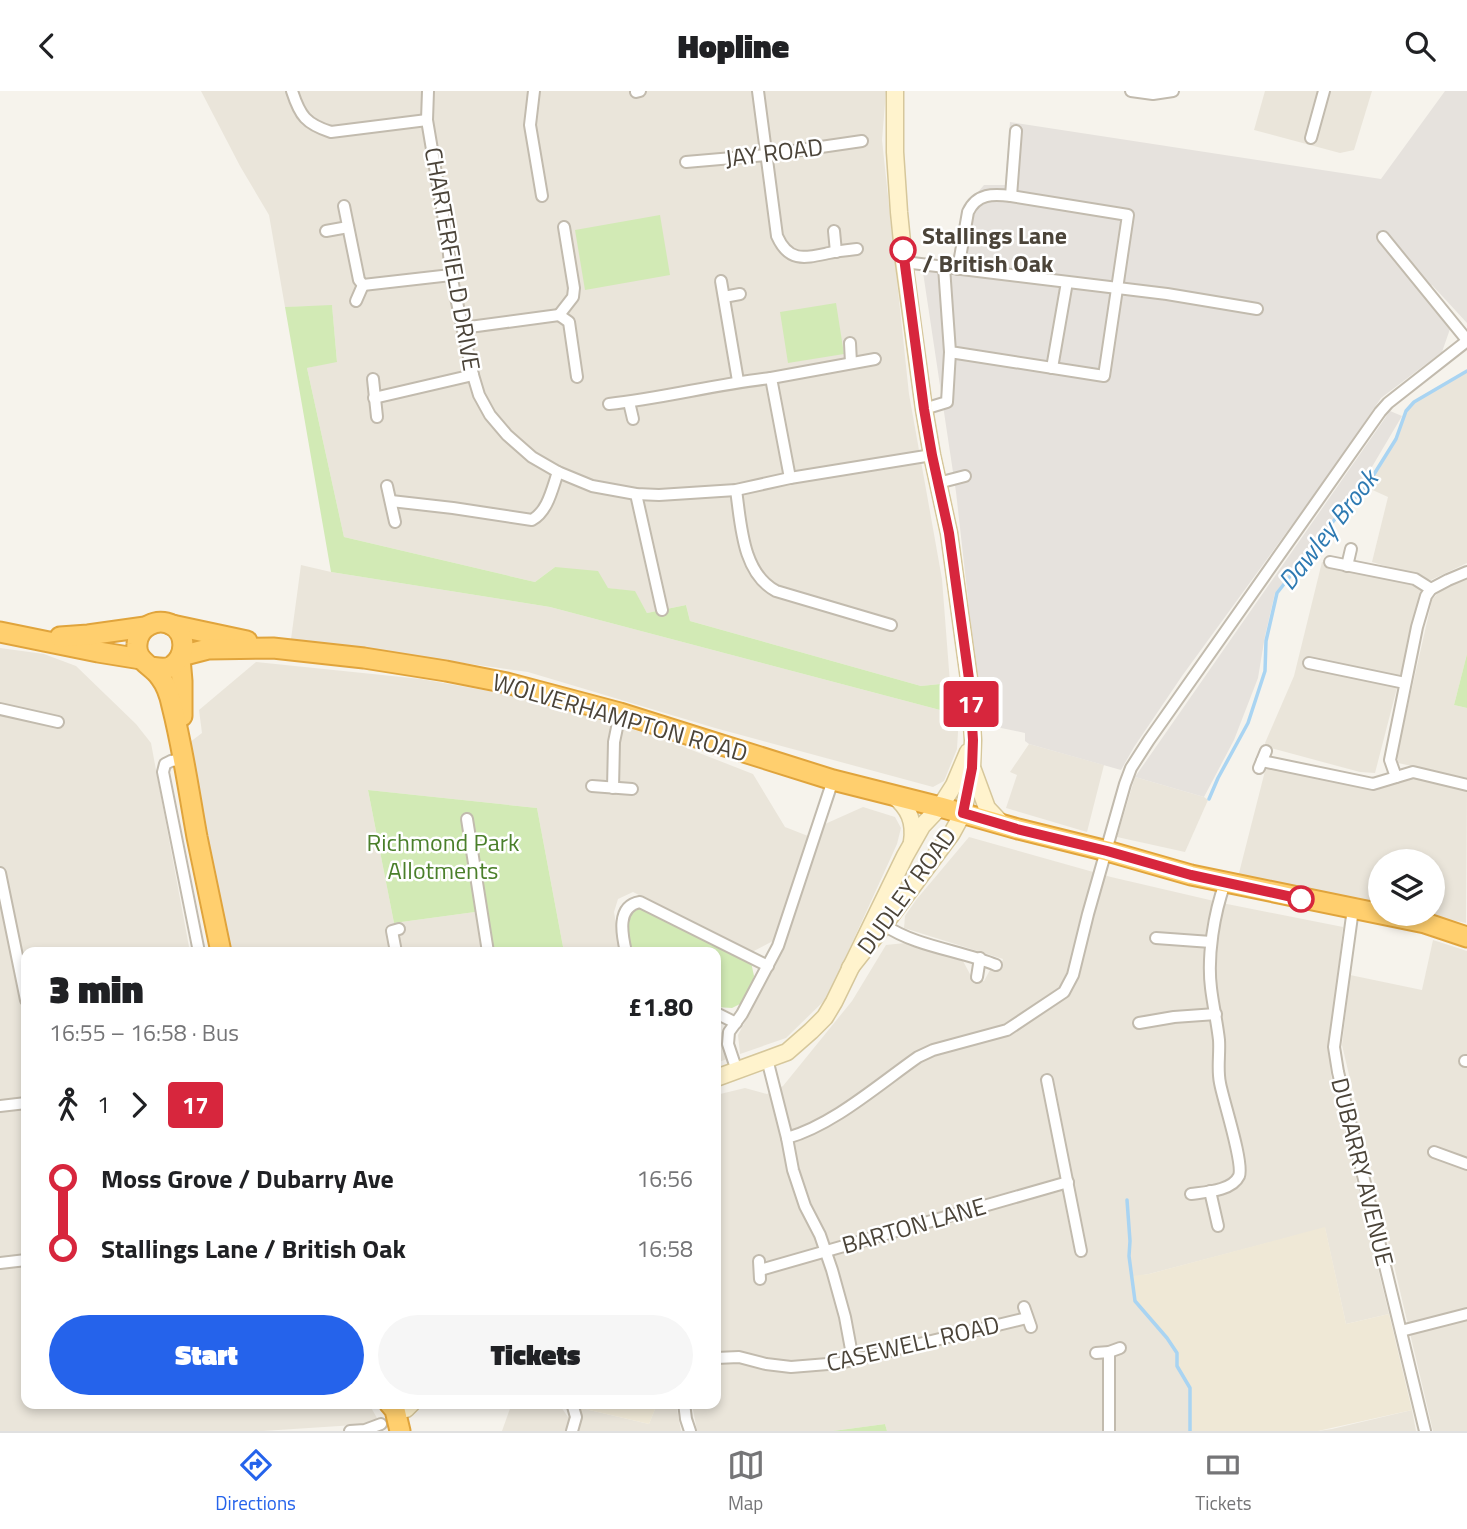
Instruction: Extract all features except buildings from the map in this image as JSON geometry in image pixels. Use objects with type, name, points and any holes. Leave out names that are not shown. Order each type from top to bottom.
[{"type":"highway","points":[[38,639],[88,635],[163,622],[173,625],[183,642],[180,657],[183,753]]},
{"type":"highway","name":"WOLVERHAMPTON ROAD","points":[[173,625],[273,648]]},
{"type":"highway","points":[[145,627],[139,634],[137,651],[166,687],[183,753],[220,947]]},
{"type":"highway","points":[[0,632],[165,668],[172,666],[180,657]]},
{"type":"highway","name":"WOLVERHAMPTON ROAD","points":[[180,657],[208,649],[273,648],[364,658],[507,683],[620,713],[833,780],[1191,875],[1424,923],[1467,937]]},
{"type":"highway","points":[[399,1409],[400,1431]]},
{"type":"main road","points":[[895,91],[895,152],[904,262],[924,409],[949,533],[965,651],[973,740],[972,768],[963,813]]},
{"type":"main road","name":"DUDLEY ROAD","points":[[721,1077],[787,1052],[825,1017],[911,844],[954,785],[973,740]]},
{"type":"main road","points":[[972,768],[984,801],[1003,825]]},
{"type":"main road","points":[[894,796],[904,805],[911,817],[911,844]]},
{"type":"main road","name":"DUDLEY ROAD","points":[[850,968],[952,833],[963,813]]},
{"type":"street","points":[[292,91],[303,116],[317,127],[331,132],[426,120]]},
{"type":"street","name":"CHARTERFIELD DRIVE","points":[[428,91],[426,120],[451,275],[472,375],[490,415],[532,457],[592,487],[659,495],[736,490],[790,478],[932,455]]},
{"type":"street","points":[[534,91],[530,125],[542,196]]},
{"type":"street","points":[[758,91],[765,155],[780,243],[794,256],[806,258],[857,249]]},
{"type":"street","points":[[1131,91],[1153,95],[1173,91]]},
{"type":"street","points":[[1311,138],[1324,91]]},
{"type":"street","points":[[1011,196],[1016,131]]},
{"type":"street","name":"JAY ROAD","points":[[686,162],[765,155],[862,141]]},
{"type":"street","points":[[950,352],[1104,376],[1128,215],[1011,196],[985,196],[971,205],[968,212],[958,269]]},
{"type":"street","points":[[344,206],[359,280],[363,285]]},
{"type":"street","points":[[326,231],[348,227]]},
{"type":"street","points":[[559,315],[573,297],[564,227]]},
{"type":"street","points":[[834,231],[836,251]]},
{"type":"street","points":[[787,1138],[825,1123],[918,1057],[933,1050],[1007,1030],[1064,992],[1073,975],[1131,768],[1380,412],[1467,341],[1383,237]]},
{"type":"street","points":[[904,262],[1167,294],[1257,309]]},
{"type":"street","points":[[924,409],[947,402],[950,352],[944,267]]},
{"type":"street","points":[[363,285],[451,275]]},
{"type":"street","points":[[721,281],[738,381]]},
{"type":"street","points":[[1052,368],[1067,282]]},
{"type":"street","points":[[356,301],[363,285]]},
{"type":"street","points":[[724,297],[740,294]]},
{"type":"street","points":[[462,328],[559,315],[569,322],[577,377]]},
{"type":"street","points":[[850,343],[852,363]]},
{"type":"street","points":[[609,404],[875,359]]},
{"type":"street","points":[[374,398],[472,375]]},
{"type":"street","points":[[771,378],[790,478]]},
{"type":"street","points":[[373,379],[377,418]]},
{"type":"street","points":[[629,402],[633,419]]},
{"type":"street","points":[[391,501],[533,520],[544,509],[558,472]]},
{"type":"street","points":[[938,483],[965,476]]},
{"type":"street","points":[[387,486],[396,522]]},
{"type":"street","points":[[736,490],[744,541],[755,570],[767,586],[891,625]]},
{"type":"street","points":[[636,493],[662,610]]},
{"type":"street","points":[[1347,566],[1351,549]]},
{"type":"street","points":[[1330,562],[1415,579],[1431,589]]},
{"type":"street","points":[[1396,777],[1390,760],[1417,627],[1426,596],[1431,589],[1467,572]]},
{"type":"street","points":[[1309,663],[1405,683]]},
{"type":"street","points":[[0,709],[58,722]]},
{"type":"street","points":[[612,788],[614,742],[620,713]]},
{"type":"street","points":[[183,753],[165,764],[163,772],[197,947]]},
{"type":"street","points":[[1263,760],[1373,784],[1413,772],[1467,785]]},
{"type":"street","points":[[737,1071],[728,1044],[729,1032],[778,946],[833,780]]},
{"type":"street","points":[[592,786],[632,789]]},
{"type":"street","points":[[467,819],[487,947]]},
{"type":"street","points":[[0,873],[21,976]]},
{"type":"street","points":[[1191,1193],[1210,1191],[1232,1184],[1241,1170],[1220,1081],[1219,1042],[1210,973],[1211,942],[1224,883]]},
{"type":"street","points":[[625,947],[622,919],[626,909],[633,903],[640,902],[768,966]]},
{"type":"street","name":"DUBARRY AVENUE","points":[[1353,909],[1334,1047],[1425,1431]]},
{"type":"street","points":[[884,925],[907,938],[996,965]]},
{"type":"street","points":[[392,930],[395,947]]},
{"type":"street","points":[[1156,938],[1211,942]]},
{"type":"street","points":[[977,977],[980,958]]},
{"type":"street","points":[[1139,1023],[1216,1014]]},
{"type":"street","points":[[721,1016],[736,1023]]},
{"type":"street","points":[[767,1059],[793,1170],[805,1206],[826,1251],[845,1317],[853,1360]]},
{"type":"street","points":[[1047,1080],[1081,1251]]},
{"type":"street","points":[[0,1107],[21,1104]]},
{"type":"street","points":[[1434,1152],[1467,1164]]},
{"type":"street","name":"BARTON LANE","points":[[760,1270],[1068,1182]]},
{"type":"street","points":[[1210,1191],[1218,1226]]},
{"type":"street","points":[[0,1263],[21,1261]]},
{"type":"street","points":[[1401,1331],[1467,1314]]},
{"type":"street","name":"CASEWELL ROAD","points":[[721,1358],[739,1357],[791,1367],[813,1366],[853,1360],[1028,1317]]},
{"type":"street","points":[[1096,1353],[1114,1350],[1107,1431]]},
{"type":"street","points":[[572,1431],[576,1417],[574,1409]]},
{"type":"street","points":[[685,1409],[690,1431]]},
{"type":"street","points":[[350,1431],[365,1430],[380,1424]]},
{"type":"shaded area","points":[[201,91],[886,91],[882,140],[909,394],[942,579],[950,683],[921,686],[690,621],[686,605],[647,613],[635,592],[608,588],[555,567],[535,582],[344,537],[307,368],[337,361],[332,306],[285,307],[269,215]]},
{"type":"shaded area","points":[[1265,91],[1372,91],[1354,150],[1340,153],[1254,130]]},
{"type":"shaded area","points":[[1445,91],[1467,91],[1467,323],[1432,285],[1421,294],[1450,329],[1442,352],[1381,398],[1182,676],[1121,770],[1029,744],[1025,741],[1025,733],[982,724],[956,492],[921,259],[952,261],[966,206],[984,185],[1005,185],[1010,122],[1381,179]]},
{"type":"shaded area","points":[[1467,371],[1467,563],[1431,580],[1372,562],[1388,497],[1366,487],[1396,439],[1406,411],[1414,402]]},
{"type":"shaded area","points":[[1390,411],[1402,416],[1366,477],[1275,593],[1258,678],[1234,740],[1204,797],[1135,777]]},
{"type":"shaded area","points":[[1322,562],[1416,586],[1422,591],[1375,773],[1360,772],[1267,747],[1265,743],[1294,676]]},
{"type":"shaded area","points":[[301,565],[550,607],[959,715],[957,749],[944,781],[933,787],[715,728],[528,672],[291,639]]},
{"type":"shaded area","points":[[1467,579],[1467,654],[1454,705],[1467,708],[1467,778],[1398,763],[1397,754],[1432,600],[1440,590]]},
{"type":"shaded area","points":[[0,648],[44,654],[76,666],[136,724],[151,743],[189,947],[21,947],[21,1409],[372,1409],[377,1418],[370,1424],[263,1431],[0,1431]]},
{"type":"shaded area","points":[[256,662],[421,679],[517,696],[661,738],[753,774],[785,827],[808,836],[773,941],[752,952],[633,892],[618,899],[614,912],[620,947],[563,947],[537,808],[368,790],[394,923],[475,912],[483,947],[231,947],[190,742],[202,733],[199,710]]},
{"type":"shaded area","points":[[1029,744],[1104,765],[1087,832],[1006,808],[1017,775],[1010,772]]},
{"type":"shaded area","points":[[1266,767],[1370,790],[1414,777],[1467,791],[1466,923],[1445,919],[1445,849],[1368,849],[1368,902],[1238,877]]},
{"type":"shaded area","points":[[1135,777],[1208,800],[1185,852],[1117,837]]},
{"type":"shaded area","points":[[863,807],[895,817],[901,828],[897,844],[827,998],[786,1038],[740,1054],[738,1035],[785,945],[825,824]]},
{"type":"shaded area","points":[[969,837],[1111,877],[1343,927],[1329,1049],[1331,1075],[1389,1314],[1346,1324],[1325,1228],[1132,1277],[1135,1301],[1177,1353],[1177,1366],[1190,1388],[1190,1431],[887,1431],[885,1424],[833,1431],[697,1431],[693,1409],[721,1409],[721,1094],[745,1088],[767,1094],[783,1086],[852,1001],[886,945],[905,943],[963,961],[971,976],[984,981],[990,970],[999,970],[1003,959],[904,928],[905,916]]},
{"type":"shaded area","points":[[1433,940],[1467,951],[1467,1431],[1433,1431],[1342,1045],[1350,975],[1422,990]]},
{"type":"shaded area","points":[[721,1031],[722,1033],[727,1059],[721,1061]]},
{"type":"shaded area","points":[[1325,1227],[1346,1324],[1389,1314],[1412,1410],[1318,1431],[1190,1431],[1190,1388],[1177,1366],[1177,1353],[1135,1301],[1132,1276],[1149,1274]]},
{"type":"shaded area","points":[[510,1409],[562,1409],[568,1417],[585,1409],[649,1424],[655,1409],[677,1409],[681,1431],[502,1431]]},
{"type":"shaded area","points":[[585,1409],[655,1409],[649,1424]]},
{"type":"shaded area","points":[[1412,1410],[1416,1431],[1318,1431],[1332,1429]]},
{"type":"green space","points":[[660,215],[670,275],[585,290],[575,230]]},
{"type":"green space","points":[[836,303],[844,354],[788,363],[780,312]]},
{"type":"green space","points":[[332,305],[337,362],[307,368],[344,537],[535,582],[555,567],[598,571],[608,588],[635,591],[647,613],[686,605],[690,621],[921,686],[950,683],[959,715],[550,607],[331,572],[285,307]]},
{"type":"green space","points":[[1467,654],[1467,708],[1454,705]]},
{"type":"green space","name":"Richmond Park Allotments","points":[[368,790],[537,808],[563,947],[483,947],[475,912],[394,923]]},
{"type":"green space","points":[[640,907],[721,947],[631,947],[626,928],[629,910]]},
{"type":"green space","points":[[721,947],[751,962],[754,976],[750,991],[740,1004],[732,1008],[721,1007]]},
{"type":"green space","points":[[885,1424],[887,1431],[833,1431]]},
{"type":"waterway","name":"Dawley Brook","points":[[1209,799],[1248,723],[1265,671],[1266,641],[1277,593],[1339,514],[1366,487],[1396,439],[1406,411],[1414,402],[1467,371]]},
{"type":"waterway","name":"Dawley Brook","points":[[1127,1200],[1129,1256],[1135,1301],[1177,1353],[1177,1366],[1190,1388],[1190,1431]]},
{"type":"bus line","name":"17","points":[[903,250],[924,409],[949,533],[969,679],[972,768],[963,813],[1191,875],[1301,899]]},
{"type":"place","name":"Stallings Lane / British Oak","points":[[903,250]]}]
